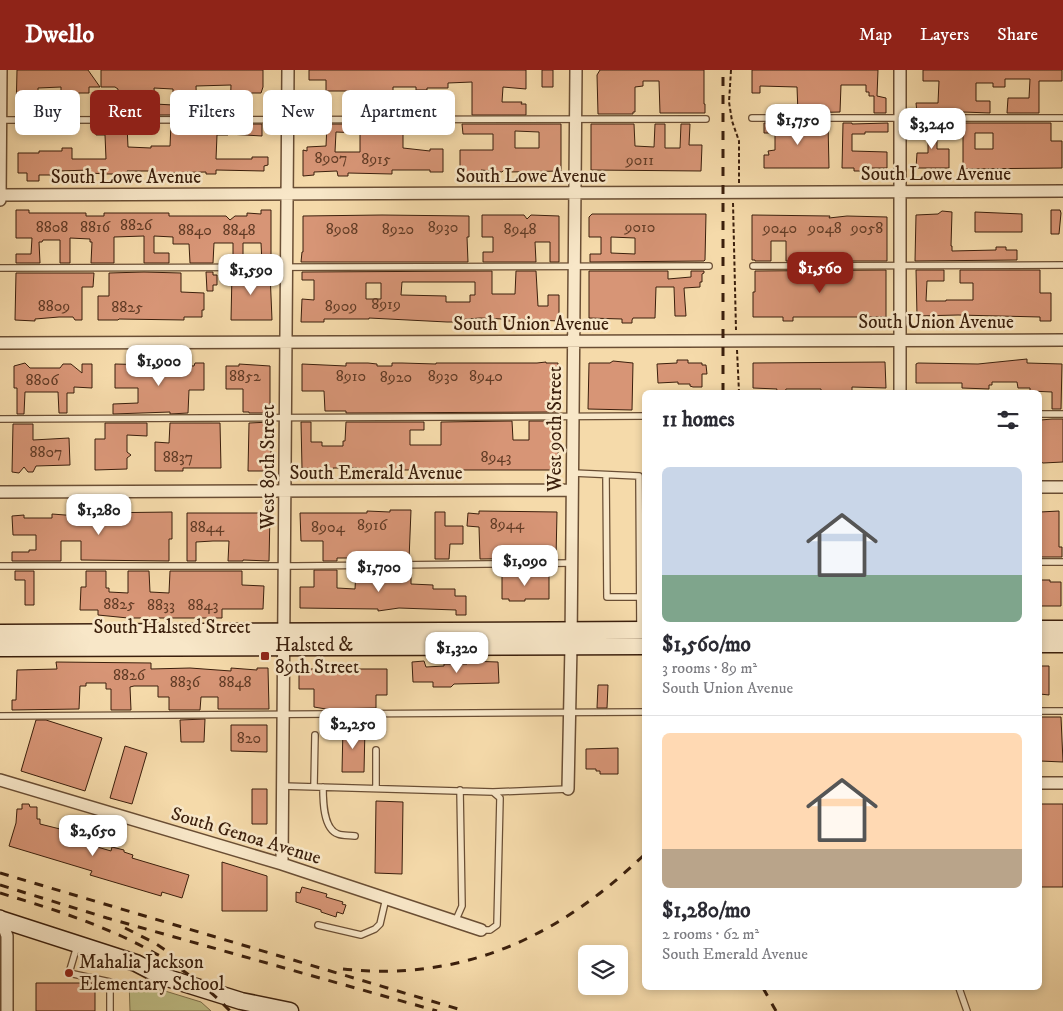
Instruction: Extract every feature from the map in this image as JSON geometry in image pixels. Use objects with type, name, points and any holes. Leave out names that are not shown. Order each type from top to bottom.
[{"type":"main road","points":[[1042,629],[1063,629]]},
{"type":"main road","name":"South Halsted Street","points":[[0,632],[284,639],[571,638],[642,635]]},
{"type":"main road","name":"South Halsted Street","points":[[0,648],[284,639]]},
{"type":"main road","points":[[1042,644],[1063,644]]},
{"type":"main road","points":[[0,917],[136,963],[163,966],[244,992],[283,1010]]},
{"type":"street","points":[[0,200],[1,70]]},
{"type":"street","name":"West 89th Street","points":[[288,70],[288,90]]},
{"type":"street","name":"West 90th Street","points":[[568,789],[576,70]]},
{"type":"street","points":[[900,70],[900,390]]},
{"type":"street","name":"West 89th Street","points":[[282,864],[288,135]]},
{"type":"street","name":"South Lowe Avenue","points":[[0,195],[1063,191]]},
{"type":"street","name":"South Union Avenue","points":[[0,343],[1063,340]]},
{"type":"street","points":[[1042,487],[1063,487]]},
{"type":"street","name":"South Emerald Avenue","points":[[0,492],[572,490]]},
{"type":"street","name":"South Genoa Avenue","points":[[0,780],[282,864],[480,930]]},
{"type":"street","points":[[1042,783],[1063,783]]},
{"type":"street","points":[[0,917],[7,936],[7,1011]]},
{"type":"lane","points":[[752,118],[1063,118]]},
{"type":"lane","points":[[332,120],[706,119]]},
{"type":"lane","points":[[1,120],[263,120]]},
{"type":"lane","points":[[753,266],[1063,265]]},
{"type":"lane","points":[[0,268],[708,266]]},
{"type":"lane","points":[[1042,414],[1063,414]]},
{"type":"lane","points":[[0,419],[286,416],[642,416]]},
{"type":"lane","points":[[573,473],[638,476],[642,597],[606,598],[606,475]]},
{"type":"lane","points":[[1042,562],[1063,562]]},
{"type":"lane","points":[[0,566],[572,563]]},
{"type":"lane","points":[[1042,711],[1063,711]]},
{"type":"lane","points":[[0,716],[642,712]]},
{"type":"lane","points":[[314,786],[315,735]]},
{"type":"lane","points":[[376,750],[376,788]]},
{"type":"lane","points":[[282,786],[493,792],[568,789]]},
{"type":"lane","points":[[323,786],[326,817],[331,829],[338,834],[355,836]]},
{"type":"lane","points":[[455,922],[462,906],[460,790]]},
{"type":"lane","points":[[480,930],[490,930],[497,926],[500,798],[493,792]]},
{"type":"lane","points":[[318,925],[361,935],[375,929],[380,924],[386,898]]},
{"type":"lane","points":[[77,944],[69,973],[110,982],[110,1011]]},
{"type":"lane","points":[[960,990],[967,1011]]},
{"type":"path","points":[[731,70],[729,102],[732,122],[739,141],[740,167],[735,193],[738,390]]},
{"type":"shaded area","points":[[129,980],[201,1002],[211,1011],[130,1011]]},
{"type":"building","points":[[17,70],[88,70],[100,87],[89,87],[89,93],[80,93],[80,90],[61,90],[61,87],[17,90]]},
{"type":"building","points":[[101,70],[263,70],[261,93],[253,93],[253,90],[231,90],[231,85],[196,86],[196,90],[154,88],[154,90],[118,90],[115,87],[101,87]]},
{"type":"building","points":[[309,70],[526,70],[526,89],[503,87],[502,102],[522,102],[521,104],[526,104],[526,115],[472,115],[472,82],[448,83],[448,88],[427,88],[427,90],[416,90],[416,87],[393,87],[393,90],[332,91],[326,90],[326,80],[309,80]]},
{"type":"building","points":[[542,70],[553,70],[553,87],[542,87]]},
{"type":"building","points":[[600,70],[704,70],[705,113],[660,113],[659,81],[643,81],[643,86],[635,87],[635,112],[633,114],[598,114],[597,75]]},
{"type":"building","points":[[752,70],[878,70],[877,96],[886,98],[886,113],[874,113],[874,96],[869,96],[869,92],[866,92],[866,85],[841,85],[840,112],[798,113],[797,87],[760,86],[760,93],[752,93]]},
{"type":"building","points":[[923,70],[1062,70],[1062,81],[1039,81],[1039,113],[1007,113],[1008,98],[1029,98],[1030,79],[1005,79],[1005,87],[993,87],[993,83],[976,83],[976,101],[990,101],[990,113],[936,111],[936,113],[917,113],[916,103],[938,103],[939,81],[923,81]]},
{"type":"building","points":[[160,104],[170,105],[170,115],[160,115]]},
{"type":"building","points":[[764,123],[828,123],[829,168],[764,168],[764,155],[769,155],[768,151],[775,150],[775,133],[764,133]]},
{"type":"building","points":[[843,123],[888,123],[888,132],[852,134],[852,151],[887,152],[887,168],[868,168],[868,171],[854,171],[854,168],[842,168]]},
{"type":"building","points":[[917,123],[937,123],[937,149],[949,149],[949,168],[916,168],[917,153],[928,153],[928,132],[916,132]]},
{"type":"building","points":[[963,123],[1051,123],[1051,141],[1062,141],[1062,168],[963,169]],"holes":[[[975,133],[993,133],[993,149],[975,149]]]},
{"type":"building","points":[[253,124],[262,124],[262,136],[245,135],[253,135]]},
{"type":"building","points":[[332,124],[342,124],[342,132],[336,132],[335,152],[360,152],[360,135],[403,135],[403,148],[430,151],[430,149],[443,149],[443,172],[392,170],[392,174],[348,173],[348,176],[338,176],[337,171],[314,172],[314,175],[303,176],[303,150],[307,151],[307,147],[326,146],[326,135],[332,135]]},
{"type":"building","points":[[462,124],[561,124],[561,171],[509,172],[505,169],[502,172],[481,170],[481,173],[460,175],[460,150],[493,150],[493,134],[463,134]],"holes":[[[515,131],[539,132],[539,148],[515,148]]]},
{"type":"building","points":[[591,124],[634,124],[635,146],[654,147],[655,124],[665,124],[665,148],[680,148],[681,124],[690,124],[689,145],[702,145],[701,171],[591,170]]},
{"type":"building","points":[[105,135],[127,135],[128,147],[151,148],[151,146],[170,146],[170,135],[217,135],[216,159],[268,157],[268,165],[264,166],[264,171],[216,170],[216,174],[206,174],[206,172],[152,173],[151,171],[127,171],[127,174],[106,174],[90,173],[90,170],[59,171],[59,175],[39,175],[39,181],[27,181],[27,173],[18,173],[18,153],[62,151],[62,148],[72,148],[72,159],[106,159]]},
{"type":"building","points":[[16,210],[29,210],[29,213],[86,213],[86,216],[104,216],[104,213],[169,213],[169,216],[226,216],[230,220],[235,216],[247,216],[247,213],[261,214],[261,210],[271,210],[271,263],[262,263],[261,243],[243,243],[243,263],[233,263],[233,243],[214,243],[213,263],[190,263],[189,244],[173,244],[173,237],[154,236],[154,253],[169,253],[169,263],[144,263],[144,236],[114,237],[114,263],[91,263],[92,242],[90,242],[90,239],[70,238],[70,263],[60,263],[60,240],[43,240],[39,242],[40,263],[16,263],[16,254],[31,254],[32,238],[16,238]]},
{"type":"building","points":[[1051,210],[1060,210],[1061,213],[1059,234],[1051,234]]},
{"type":"building","points":[[942,211],[952,212],[952,251],[996,250],[996,247],[1006,247],[1006,250],[1017,250],[1017,260],[915,261],[916,215],[938,214]]},
{"type":"building","points":[[975,212],[1022,214],[1022,232],[975,232]]},
{"type":"building","points":[[592,214],[706,214],[705,260],[590,262],[590,254],[601,254],[601,237],[589,237],[589,217]],"holes":[[[611,237],[635,238],[635,254],[611,253]]]},
{"type":"building","points":[[482,215],[524,215],[527,219],[531,215],[559,216],[559,262],[550,262],[550,242],[535,242],[536,262],[483,262],[483,252],[493,252],[493,237],[482,237]]},
{"type":"building","points":[[752,215],[830,216],[829,218],[847,216],[887,217],[887,261],[786,261],[786,241],[771,241],[771,261],[752,260]]},
{"type":"building","points":[[303,216],[469,216],[469,237],[467,237],[468,262],[301,262],[303,252]]},
{"type":"building","points":[[886,270],[886,317],[793,317],[793,321],[783,321],[783,317],[753,317],[755,271]]},
{"type":"building","points":[[916,270],[944,270],[944,281],[927,281],[926,301],[946,301],[973,300],[973,283],[960,283],[960,270],[1040,270],[1040,293],[1051,293],[1051,321],[1040,321],[1040,317],[917,316]]},
{"type":"building","points":[[492,271],[492,294],[515,294],[516,271],[536,271],[538,306],[548,306],[548,295],[559,295],[559,321],[513,319],[513,321],[504,321],[503,319],[480,318],[447,322],[369,318],[324,319],[324,322],[301,322],[302,299],[314,300],[314,280],[302,280],[302,272]],"holes":[[[402,282],[475,282],[475,295],[470,295],[470,302],[446,302],[446,296],[401,295]],[[366,283],[381,283],[381,299],[366,299]]]},
{"type":"building","points":[[589,271],[668,271],[668,279],[691,277],[691,271],[704,271],[704,273],[702,274],[700,287],[684,288],[686,316],[675,316],[674,287],[656,287],[655,318],[633,318],[632,323],[622,323],[622,319],[589,318]]},
{"type":"building","points":[[206,272],[213,272],[213,275],[217,275],[217,285],[213,285],[213,291],[207,291]]},
{"type":"building","points":[[233,272],[270,272],[272,320],[231,320]]},
{"type":"building","points":[[16,273],[94,273],[93,287],[82,287],[82,320],[75,320],[73,317],[59,317],[35,319],[35,321],[15,320]]},
{"type":"building","points":[[109,273],[181,273],[181,292],[204,293],[202,317],[184,317],[184,320],[98,320],[98,296],[109,296]]},
{"type":"building","points":[[1027,359],[1027,363],[1062,364],[1061,409],[1052,409],[1052,392],[1018,388],[1017,382],[992,382],[992,385],[989,385],[989,389],[962,388],[962,383],[916,383],[916,364],[918,363],[978,364]]},
{"type":"building","points":[[677,360],[688,360],[688,363],[702,363],[702,365],[706,365],[707,374],[702,374],[702,387],[678,384],[678,382],[658,383],[657,364],[677,363]]},
{"type":"building","points":[[613,361],[633,363],[632,410],[588,409],[589,363],[610,363]]},
{"type":"building","points":[[885,362],[886,388],[852,387],[852,390],[777,390],[753,388],[753,363]]},
{"type":"building","points":[[25,363],[30,368],[60,368],[63,364],[71,364],[82,373],[82,364],[92,364],[92,388],[74,387],[74,393],[67,393],[67,413],[59,413],[58,392],[25,392],[24,414],[17,414],[17,388],[14,388],[14,366]]},
{"type":"building","points":[[195,363],[204,363],[204,390],[189,390],[188,413],[113,414],[113,404],[138,403],[138,388],[115,388],[115,364],[194,366]]},
{"type":"building","points":[[346,363],[368,363],[377,364],[377,366],[392,366],[392,363],[558,363],[558,412],[346,413],[346,411],[325,411],[324,391],[302,391],[302,364],[346,366]]},
{"type":"building","points":[[239,364],[270,366],[270,413],[243,412],[243,389],[226,389],[226,366],[239,366]]},
{"type":"building","points":[[1063,419],[1063,462],[1042,462],[1042,420]]},
{"type":"building","points":[[512,421],[513,440],[529,440],[529,421],[558,421],[558,467],[555,467],[555,470],[359,470],[357,468],[333,468],[333,470],[302,468],[301,422],[311,422],[311,442],[322,442],[322,446],[343,446],[346,422],[424,422],[424,430],[410,430],[410,445],[441,445],[441,422]]},
{"type":"building","points":[[271,422],[271,471],[248,471],[249,423]]},
{"type":"building","points":[[105,423],[147,423],[147,436],[127,435],[127,452],[131,455],[127,458],[127,469],[95,470],[95,439],[105,439]]},
{"type":"building","points":[[170,423],[220,423],[221,468],[183,468],[183,471],[155,471],[155,442],[169,443]]},
{"type":"building","points":[[13,424],[33,424],[33,440],[69,438],[70,465],[36,466],[33,472],[28,472],[24,467],[19,473],[12,472]]},
{"type":"building","points":[[390,510],[411,510],[409,560],[356,561],[356,558],[337,558],[337,561],[323,561],[323,541],[301,541],[300,513],[367,513],[367,511],[390,512]]},
{"type":"building","points":[[479,511],[557,512],[556,558],[480,559],[479,527],[467,526],[468,513],[479,514]]},
{"type":"building","points":[[1059,511],[1059,547],[1062,547],[1062,557],[1042,557],[1042,512]]},
{"type":"building","points":[[172,512],[172,539],[169,539],[169,561],[81,560],[81,541],[61,541],[61,561],[12,561],[12,552],[36,550],[36,535],[13,535],[12,516],[24,515],[24,518],[52,518],[52,514],[91,517],[91,513]]},
{"type":"building","points":[[435,512],[445,512],[445,526],[463,526],[463,544],[450,544],[449,559],[435,559]]},
{"type":"building","points":[[187,513],[270,513],[269,561],[228,561],[229,541],[213,541],[196,542],[196,561],[187,561]]},
{"type":"building","points":[[411,569],[411,584],[433,585],[433,589],[455,589],[455,596],[466,596],[466,615],[456,615],[456,610],[399,608],[378,611],[378,609],[300,608],[300,587],[314,587],[314,570],[337,570],[337,588],[355,589],[356,570]]},
{"type":"building","points":[[15,571],[34,571],[34,605],[25,605],[25,580],[15,580]]},
{"type":"building","points":[[86,571],[106,571],[106,588],[109,588],[109,592],[128,593],[128,571],[149,571],[150,592],[169,593],[170,571],[242,571],[242,585],[264,586],[263,609],[222,609],[222,618],[128,618],[98,615],[98,610],[80,610],[81,587],[86,587]]},
{"type":"building","points":[[502,575],[549,575],[549,599],[509,601],[509,599],[502,599]]},
{"type":"building","points":[[1042,580],[1061,582],[1061,606],[1042,606]]},
{"type":"building","points":[[424,661],[426,667],[444,666],[444,664],[467,664],[467,661],[498,662],[499,683],[454,684],[451,687],[433,687],[433,682],[413,682],[412,662]]},
{"type":"building","points":[[56,662],[151,663],[151,669],[190,668],[231,671],[231,668],[257,670],[257,668],[268,668],[269,709],[218,709],[218,697],[201,697],[200,710],[169,710],[169,697],[158,697],[158,686],[134,686],[130,687],[131,710],[111,710],[111,689],[106,689],[106,683],[86,683],[86,686],[80,686],[79,709],[12,710],[12,700],[16,700],[17,670],[57,669]]},
{"type":"building","points":[[1042,666],[1049,666],[1049,695],[1042,694]]},
{"type":"building","points":[[299,669],[387,669],[387,695],[376,695],[376,708],[326,709],[314,707],[314,689],[299,689]]},
{"type":"building","points":[[598,685],[608,685],[607,708],[597,708]]},
{"type":"building","points":[[1042,717],[1061,717],[1063,762],[1042,761]]},
{"type":"building","points":[[205,719],[204,742],[181,742],[180,720]]},
{"type":"building","points":[[36,720],[46,720],[102,738],[85,791],[21,771]]},
{"type":"building","points":[[231,725],[267,725],[267,752],[231,751]]},
{"type":"building","points":[[343,727],[365,728],[364,772],[342,772]]},
{"type":"building","points":[[125,746],[147,753],[132,804],[110,798]]},
{"type":"building","points":[[618,748],[618,774],[600,774],[600,771],[596,771],[596,769],[586,769],[586,749]]},
{"type":"building","points":[[252,789],[267,789],[267,824],[252,824]]},
{"type":"building","points":[[376,801],[403,802],[402,874],[375,873]]},
{"type":"building","points":[[22,804],[37,807],[37,819],[40,819],[40,824],[72,832],[70,839],[111,851],[112,847],[124,850],[124,852],[133,855],[132,858],[189,875],[182,898],[162,892],[161,896],[90,875],[92,871],[9,846],[16,823],[17,809],[22,809]]},
{"type":"building","points":[[1042,804],[1063,804],[1063,887],[1042,887]]},
{"type":"building","points":[[222,862],[267,876],[267,911],[222,911]]},
{"type":"building","points":[[302,887],[327,894],[326,897],[343,902],[342,904],[346,905],[343,914],[337,912],[336,917],[296,902],[296,892],[300,893]]},
{"type":"building","points":[[36,983],[95,983],[95,1011],[36,1011]]},
{"type":"railway","points":[[723,70],[723,390]]},
{"type":"railway","points":[[343,969],[387,971],[429,968],[469,960],[508,947],[544,930],[579,908],[613,883],[642,857]]},
{"type":"railway","points":[[0,873],[465,1011]]},
{"type":"railway","points":[[0,885],[107,918],[437,1011]]},
{"type":"railway","points":[[0,893],[93,924],[123,937],[180,969],[206,988],[230,1011]]},
{"type":"railway","points":[[125,928],[155,943],[171,954]]},
{"type":"railway","points":[[764,990],[776,1011]]},
{"type":"place","name":"Halsted & 89th Street","points":[[265,656]]},
{"type":"place","name":"Mahalia Jackson Elementary School","points":[[69,973]]}]
